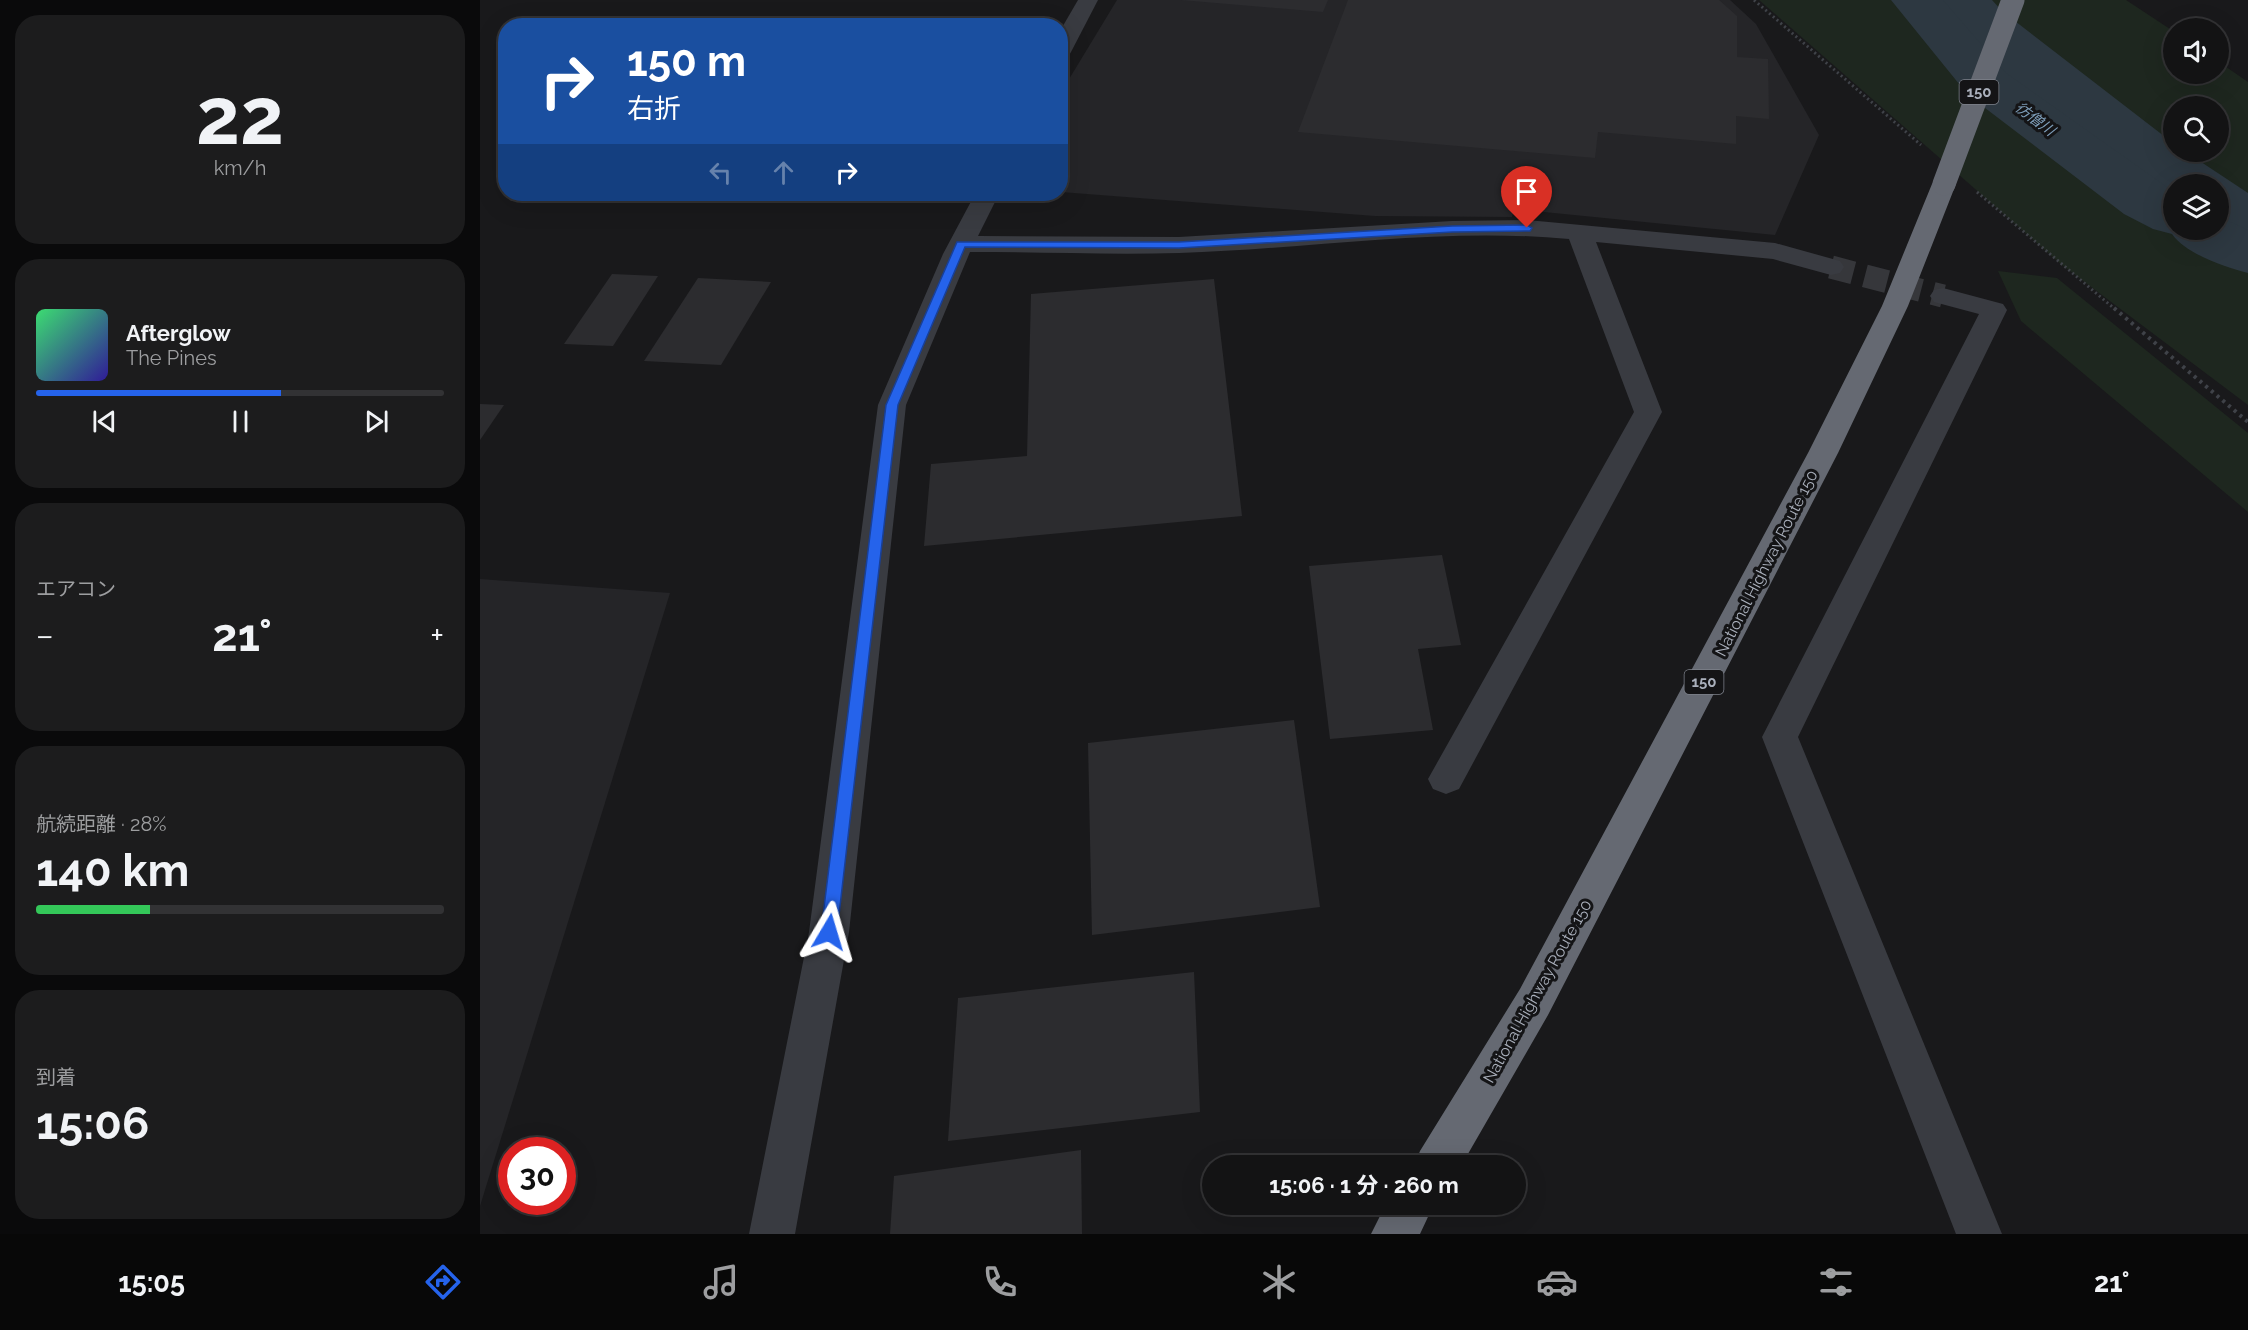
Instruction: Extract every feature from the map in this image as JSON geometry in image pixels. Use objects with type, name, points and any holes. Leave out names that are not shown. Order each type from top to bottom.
[{"type":"highway","name":"National Highway Route 150","points":[[1443,1155],[1534,1002],[1818,463],[1894,306],[1958,186],[2013,0]]},
{"type":"highway","points":[[1394,1234],[1405,1215]]},
{"type":"street","points":[[1068,37],[1088,0]]},
{"type":"street","points":[[768,1226],[829,932],[892,405],[961,244],[983,201]]},
{"type":"street","points":[[961,244],[1179,245],[1452,229],[1527,228],[1775,251],[1831,267]]},
{"type":"street","points":[[1446,778],[1648,412],[1579,232]]},
{"type":"street","points":[[1942,296],[1994,310],[1780,737],[1979,1234]]},
{"type":"path","points":[[1754,0],[1928,151]]},
{"type":"path","points":[[1958,186],[2248,422]]},
{"type":"shaded area","points":[[1117,0],[1730,0],[1756,24],[1819,135],[1775,235],[1514,209],[1512,217],[1375,216],[1068,193],[1068,81]]},
{"type":"shaded area","points":[[1759,0],[2126,0],[2163,24],[2163,84],[2229,84],[2229,69],[2248,82],[2248,405],[2062,265]]},
{"type":"shaded area","points":[[1912,0],[1992,0],[2002,11],[2163,135],[2163,162],[2201,162],[2219,174],[2163,174],[2163,198],[1987,84]]},
{"type":"shaded area","points":[[2229,180],[2248,193],[2248,252],[2228,240]]},
{"type":"shaded area","points":[[1998,271],[2057,278],[2248,433],[2248,512],[2021,321]]},
{"type":"shaded area","points":[[480,579],[670,593],[501,1137],[498,1137],[498,1148],[480,1206]]},
{"type":"building","points":[[1181,0],[1328,0],[1323,12]]},
{"type":"building","points":[[1348,0],[1719,0],[1737,16],[1737,57],[1768,59],[1769,119],[1736,116],[1736,144],[1598,132],[1595,158],[1298,132]]},
{"type":"building","points":[[612,274],[658,276],[613,346],[564,344]]},
{"type":"building","points":[[698,278],[771,282],[721,365],[644,361]]},
{"type":"building","points":[[1214,279],[1242,516],[924,546],[931,464],[1027,456],[1031,294]]},
{"type":"building","points":[[480,404],[504,405],[480,440]]},
{"type":"building","points":[[1442,555],[1461,645],[1418,649],[1433,730],[1330,739],[1309,566]]},
{"type":"building","points":[[1294,720],[1320,907],[1092,935],[1088,743]]},
{"type":"building","points":[[1194,972],[1200,1112],[948,1141],[958,998]]},
{"type":"building","points":[[1081,1150],[1082,1234],[890,1234],[894,1176]]},
{"type":"waterway","name":"彷僧川","points":[[1916,0],[1987,84],[2145,201],[2163,210]]},
{"type":"waterway","name":"彷僧川","points":[[2220,240],[2248,254]]},
{"type":"tunnel","points":[[1831,267],[1943,296]]},
{"type":"route","points":[[829,932],[892,405],[961,244],[1179,245],[1452,229],[1527,228]]}]
